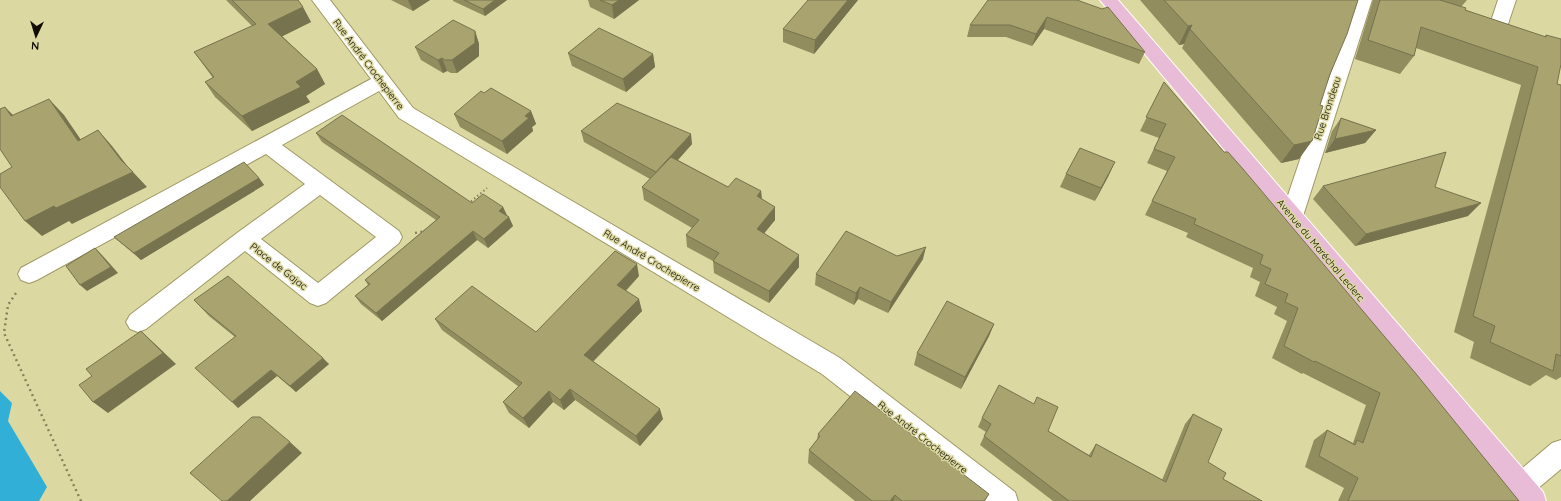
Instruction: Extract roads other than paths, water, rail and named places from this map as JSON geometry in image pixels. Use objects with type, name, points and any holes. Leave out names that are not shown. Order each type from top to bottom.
[{"type":"main road","name":"Avenue du Maréchal Leclerc","points":[[1109,0],[1527,493]]},
{"type":"street","name":"Rue André Crochepierre","points":[[321,0],[406,113],[831,366],[1005,501]]},
{"type":"street","name":"Rue Brondeau","points":[[1292,216],[1363,0]]},
{"type":"street","points":[[1496,33],[1507,0]]},
{"type":"street","points":[[28,274],[382,81]]},
{"type":"street","points":[[267,144],[320,184]]},
{"type":"street","name":"Place de Gajac","points":[[320,184],[391,237],[318,296],[246,240],[320,184]]},
{"type":"street","points":[[138,322],[246,240]]},
{"type":"street","points":[[1527,493],[1561,452]]},
{"type":"water","points":[[0,391],[12,403],[8,421],[47,487],[39,501],[0,501]]}]
